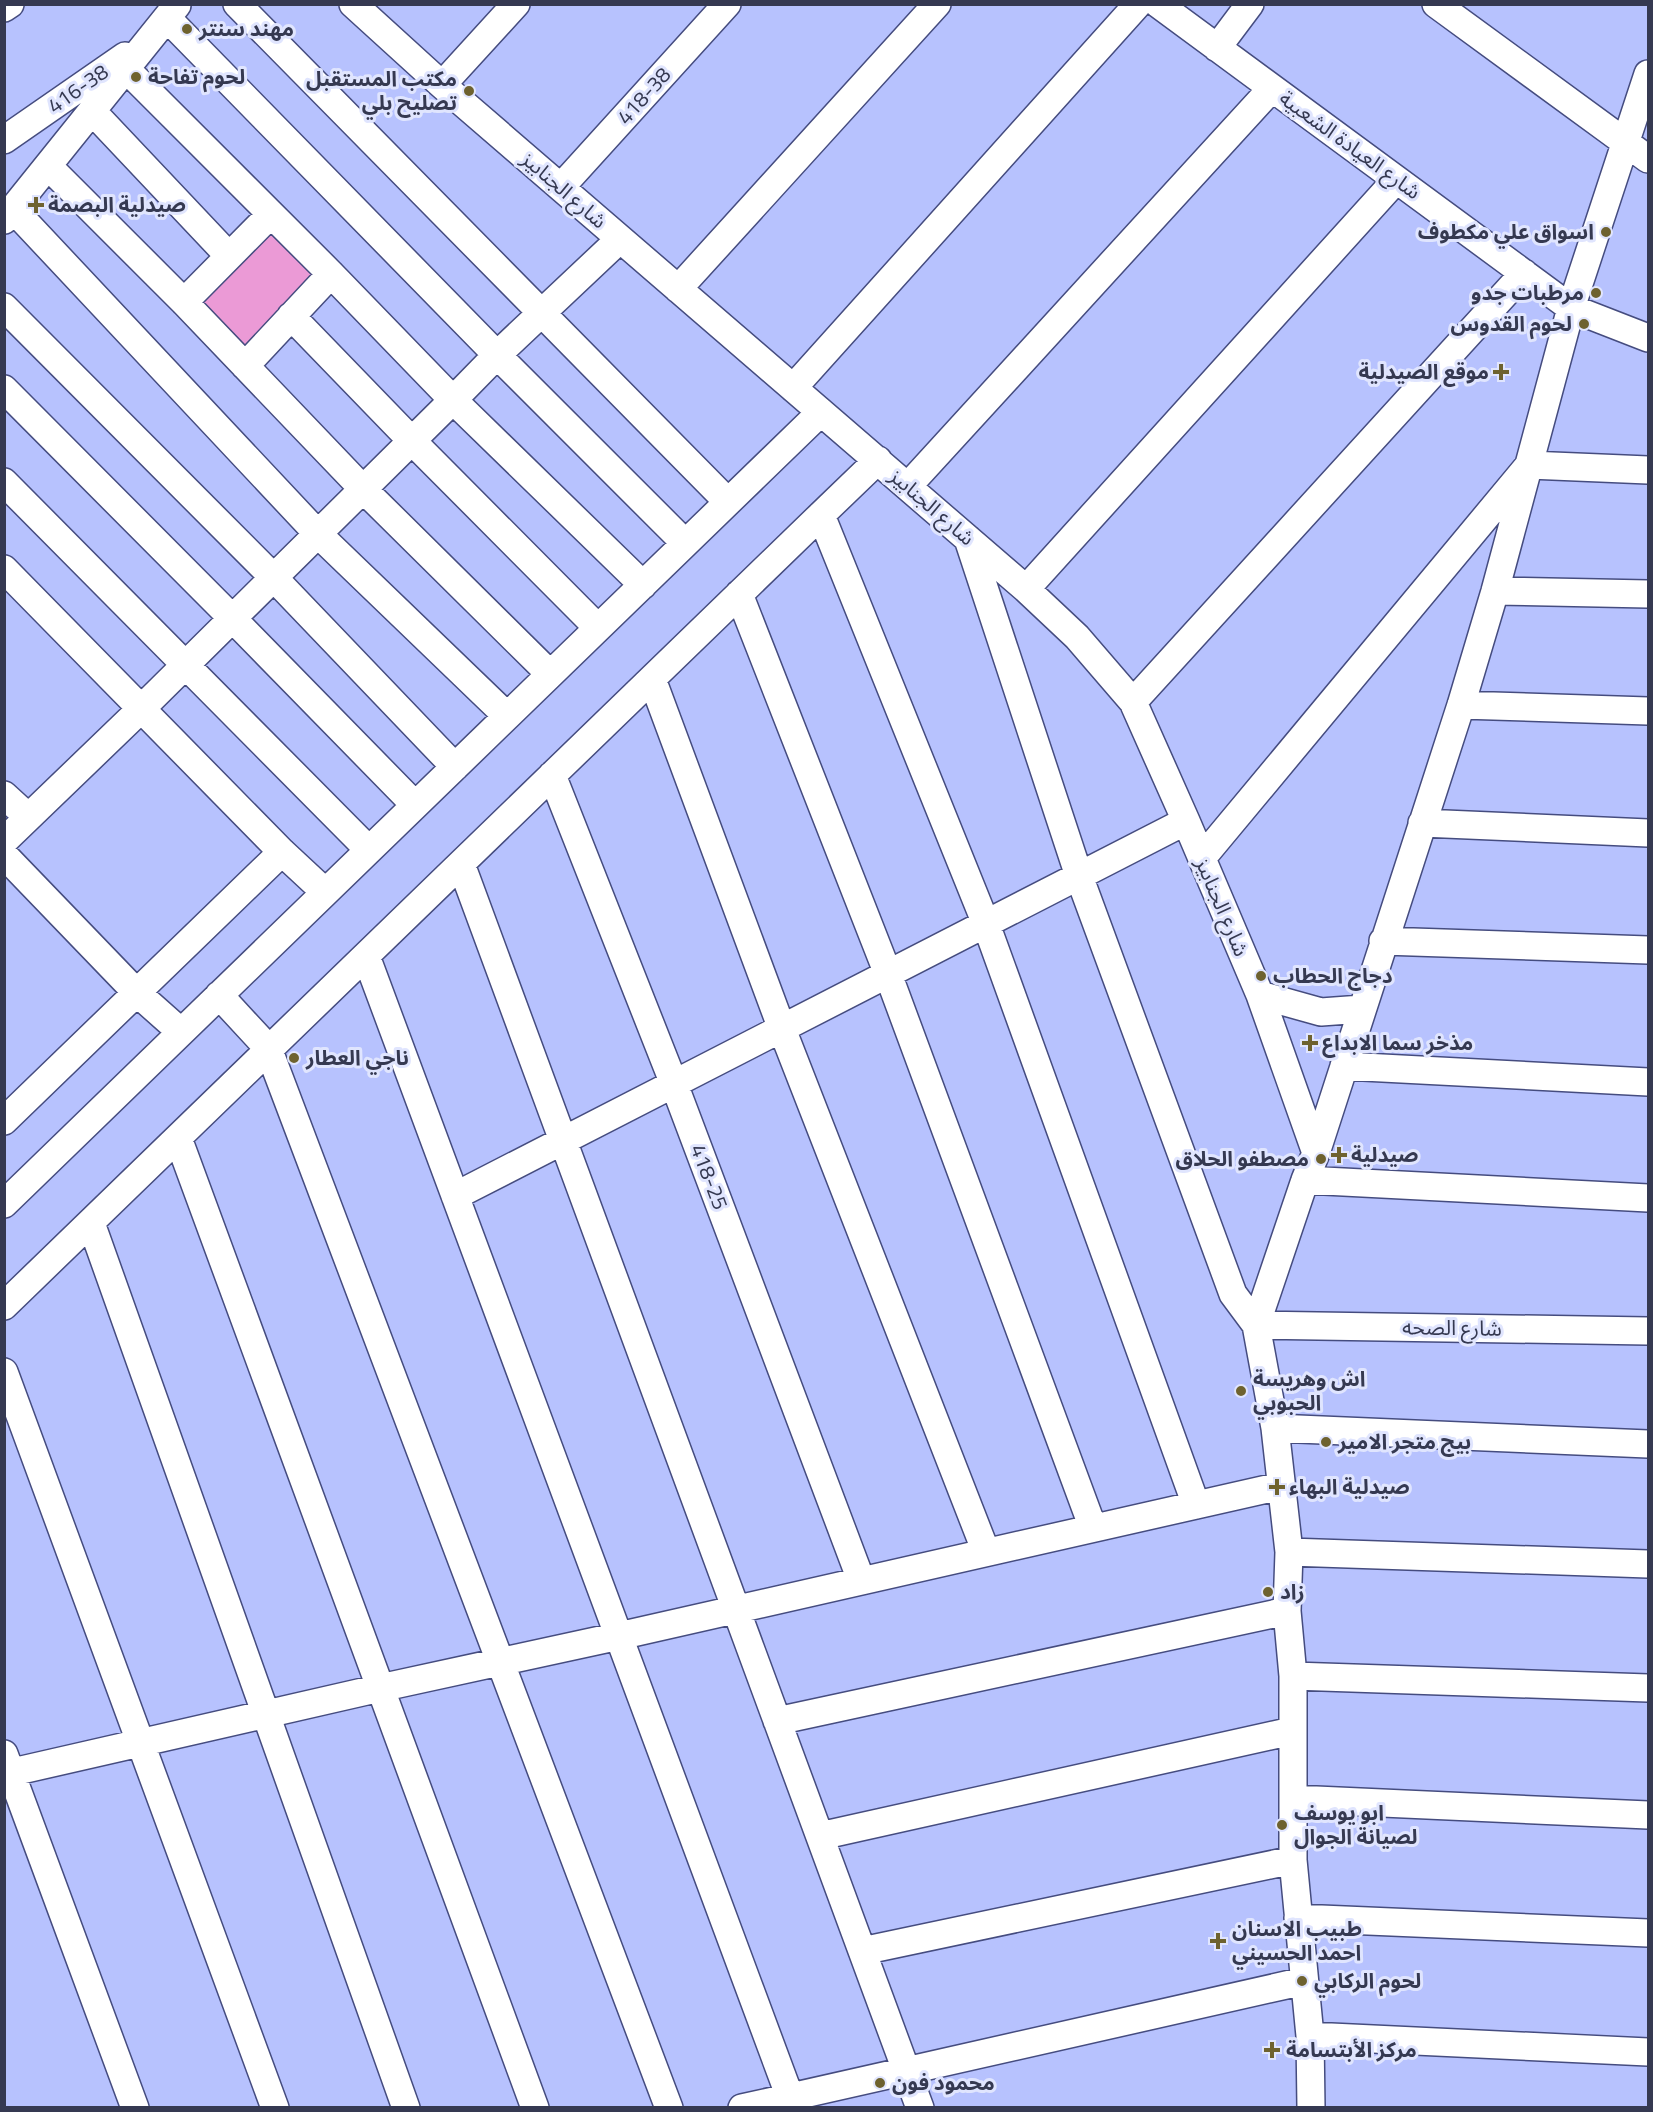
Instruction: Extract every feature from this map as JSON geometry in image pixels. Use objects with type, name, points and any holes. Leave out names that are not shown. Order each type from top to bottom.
[{"type":"street","points":[[4,8],[10,4]]},
{"type":"street","points":[[237,4],[728,502]]},
{"type":"street","name":"شارع الجنابيز","points":[[353,4],[442,85],[1026,589],[1077,637],[1133,702],[1260,995],[1316,1153]]},
{"type":"street","points":[[442,85],[516,4]]},
{"type":"street","name":"418-38","points":[[561,187],[727,4]]},
{"type":"street","points":[[678,289],[937,4]]},
{"type":"street","points":[[793,388],[1138,4]]},
{"type":"street","name":"شارع العيادة الشعبية","points":[[1158,4],[1571,308],[1648,338]]},
{"type":"street","points":[[1217,48],[1250,4]]},
{"type":"street","points":[[1436,4],[1648,159]]},
{"type":"street","points":[[507,716],[318,534],[9,215],[173,11],[497,355],[685,543]]},
{"type":"street","name":"416-38","points":[[4,140],[151,39]]},
{"type":"street","points":[[126,69],[453,400],[643,585]]},
{"type":"street","points":[[1256,1326],[1316,1153],[1461,705],[1495,591],[1571,308],[1648,74]]},
{"type":"street","points":[[908,486],[1272,88]]},
{"type":"street","points":[[92,111],[229,256]]},
{"type":"street","points":[[48,166],[184,302],[363,489],[550,674]]},
{"type":"street","points":[[1026,589],[1396,180]]},
{"type":"street","points":[[184,302],[271,214]]},
{"type":"street","points":[[4,841],[233,619],[497,355],[620,239]]},
{"type":"street","points":[[1133,702],[1524,273]]},
{"type":"street","points":[[245,366],[331,274]]},
{"type":"street","points":[[4,306],[273,578],[455,767]]},
{"type":"street","points":[[291,316],[598,628]]},
{"type":"street","points":[[4,389],[415,806]]},
{"type":"street","points":[[8,1193],[181,1032],[821,412]]},
{"type":"street","points":[[4,1306],[878,460]]},
{"type":"street","points":[[1529,465],[1648,470]]},
{"type":"street","points":[[1202,858],[1529,465]]},
{"type":"street","points":[[4,482],[369,850]]},
{"type":"street","points":[[821,515],[986,924],[1196,1505]]},
{"type":"street","points":[[967,538],[1079,876],[1233,1294],[1256,1326],[1275,1428],[1289,1552],[1287,1611],[1293,1676],[1293,1860],[1310,2036],[1311,2108]]},
{"type":"street","points":[[4,569],[282,852],[326,892]]},
{"type":"street","points":[[1495,591],[1648,594]]},
{"type":"street","points":[[739,594],[888,974],[1092,1528]]},
{"type":"street","points":[[652,679],[782,1029],[986,1552]]},
{"type":"street","points":[[1461,705],[1648,711]]},
{"type":"street","name":"418-25","points":[[552,775],[674,1084],[861,1580]]},
{"type":"street","points":[[4,795],[28,817]]},
{"type":"street","points":[[455,1196],[1186,821]]},
{"type":"street","points":[[1422,823],[1648,833]]},
{"type":"street","points":[[4,1121],[282,852]]},
{"type":"street","points":[[4,855],[136,992],[181,1032]]},
{"type":"street","points":[[461,864],[920,2108]]},
{"type":"street","points":[[1383,941],[1648,950]]},
{"type":"street","points":[[366,956],[792,2102]]},
{"type":"street","points":[[219,995],[268,1048],[669,2108]]},
{"type":"street","points":[[1260,995],[1321,1012],[1362,1009]]},
{"type":"street","points":[[1344,1066],[1648,1082]]},
{"type":"street","points":[[178,1138],[535,2108]]},
{"type":"street","points":[[1305,1180],[1648,1198]]},
{"type":"street","points":[[91,1222],[406,2108]]},
{"type":"street","name":"شارع الصحه","points":[[1256,1326],[1648,1331]]},
{"type":"street","points":[[4,1372],[275,2108]]},
{"type":"street","points":[[1275,1428],[1648,1444]]},
{"type":"street","points":[[135,2108],[7,1767],[141,1743],[1280,1486]]},
{"type":"street","points":[[1289,1552],[1648,1564]]},
{"type":"street","points":[[777,1720],[1287,1611]]},
{"type":"street","points":[[1293,1676],[1648,1688]]},
{"type":"street","points":[[820,1836],[1292,1731]]},
{"type":"street","points":[[1294,1799],[1648,1815]]},
{"type":"street","points":[[862,1951],[1293,1860]]},
{"type":"street","points":[[1298,1918],[1648,1933]]},
{"type":"street","points":[[742,2108],[792,2102],[907,2071],[1304,1981]]},
{"type":"street","points":[[1310,2036],[1648,2052]]},
{"type":"shaded area","points":[[272,221],[324,274],[244,359],[190,303]]},
{"type":"place","name":"مهند سنتر","points":[[187,29]]},
{"type":"place","name":"لحوم تفاحة","points":[[136,77]]},
{"type":"place","name":"مكتب المستقبل تصليح بلي","points":[[469,91]]},
{"type":"place","name":"صيدلية البصمة","points":[[36,205]]},
{"type":"place","name":"اسواق علي مكطوف","points":[[1606,232]]},
{"type":"place","name":"مرطبات جدو","points":[[1596,293]]},
{"type":"place","name":"لحوم القدوس","points":[[1584,324]]},
{"type":"place","name":"موقع الصيدلية","points":[[1501,372]]},
{"type":"place","name":"دجاج الحطاب","points":[[1261,976]]},
{"type":"place","name":"مذخر سما الابداع","points":[[1310,1043]]},
{"type":"place","name":"ناجي العطار","points":[[294,1058]]},
{"type":"place","name":"صيدلية","points":[[1339,1155]]},
{"type":"place","name":"مصطفو الحلاق","points":[[1321,1159]]},
{"type":"place","name":"اش وهريسة الحبوبي","points":[[1241,1391]]},
{"type":"place","name":"بيج متجر الامير","points":[[1326,1442]]},
{"type":"place","name":"صيدلية البهاء","points":[[1277,1487]]},
{"type":"place","name":"زاد","points":[[1268,1592]]},
{"type":"place","name":"ابو يوسف لصيانة الجوال","points":[[1282,1825]]},
{"type":"place","name":"طبيب الاسنان احمد الحسيني","points":[[1218,1941]]},
{"type":"place","name":"لحوم الركابي","points":[[1302,1981]]},
{"type":"place","name":"مركز الأبتسامة","points":[[1272,2050]]},
{"type":"place","name":"محمود فون","points":[[880,2083]]}]
